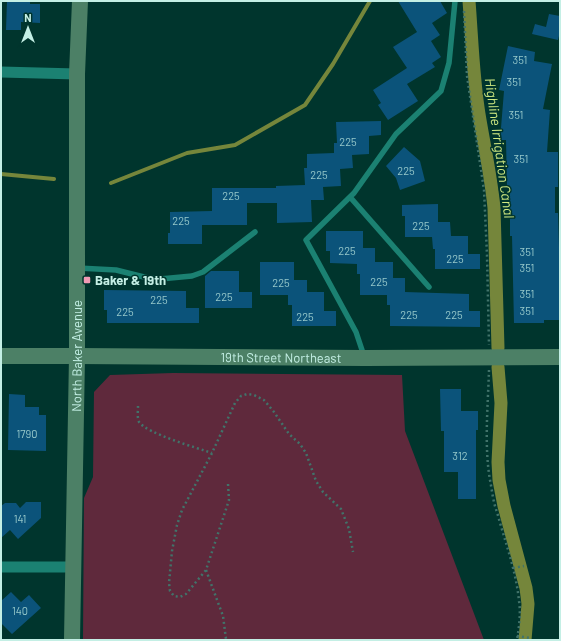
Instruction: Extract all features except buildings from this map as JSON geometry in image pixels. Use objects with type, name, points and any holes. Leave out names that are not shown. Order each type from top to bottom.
[{"type":"main road","name":"North Baker Avenue","points":[[72,640],[78,268],[77,74],[80,1]]},
{"type":"main road","name":"19th Street Northeast","points":[[1,356],[365,358],[560,357]]},
{"type":"street","points":[[1,72],[77,74]]},
{"type":"street","points":[[1,567],[74,567]]},
{"type":"lane","points":[[365,358],[356,332],[306,240],[350,197],[396,134],[441,90],[449,63],[455,1]]},
{"type":"lane","points":[[350,197],[429,287]]},
{"type":"lane","points":[[78,268],[116,270],[148,278],[160,279],[192,276],[203,272],[255,232]]},
{"type":"path","points":[[464,8],[467,76],[484,198],[487,255],[489,357],[488,452],[490,477],[496,510],[513,568],[519,602],[517,638],[530,638]]},
{"type":"path","points":[[228,484],[229,500],[206,570],[186,594],[180,597],[174,596],[170,591],[169,583],[172,551],[177,525],[182,510],[212,453],[235,403],[241,396],[247,394],[254,395],[264,400],[289,434],[300,444],[306,453],[316,481],[323,492],[341,509],[349,529],[353,552]]},
{"type":"path","points":[[138,406],[139,421],[143,426],[169,438],[212,453]]},
{"type":"path","points":[[513,568],[524,566]]},
{"type":"path","points":[[206,570],[223,616],[226,639]]},
{"type":"shaded area","points":[[173,373],[402,375],[405,431],[484,640],[83,640],[84,498],[93,477],[94,392],[110,375]]},
{"type":"waterway","points":[[111,183],[187,153],[235,145],[305,105],[333,64],[370,1]]},
{"type":"waterway","name":"Highline Irrigation Canal","points":[[469,1],[477,100],[494,208],[498,348]]},
{"type":"waterway","points":[[1,174],[54,179]]},
{"type":"waterway","name":"Highline Irrigation Canal","points":[[498,367],[501,403],[498,462],[499,480],[504,506],[526,588],[528,604],[525,640]]},
{"type":"place","name":"Baker & 19th","points":[[87,280]]}]
